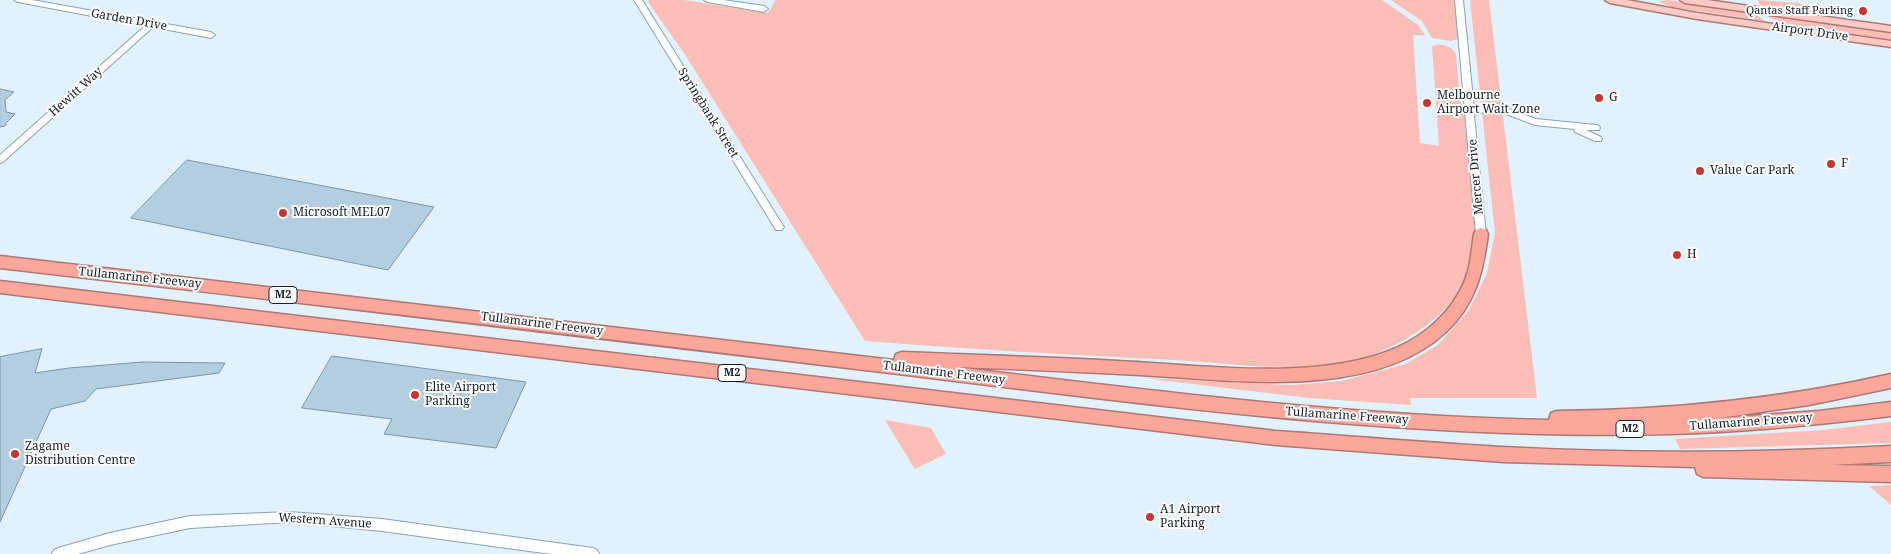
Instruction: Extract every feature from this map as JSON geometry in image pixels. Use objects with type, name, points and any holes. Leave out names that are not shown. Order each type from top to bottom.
[{"type":"highway","points":[[811,356],[1030,363],[1280,376],[1341,372],[1377,363],[1409,350],[1446,321],[1460,305],[1477,271],[1481,234]]},
{"type":"highway","name":"Tullamarine Freeway","points":[[0,262],[811,356],[1174,401],[1368,418],[1538,428],[1624,429],[1744,423],[1852,414],[1891,408]]},
{"type":"highway","name":"Tullamarine Freeway","points":[[0,287],[1276,438],[1487,454],[1653,459],[1747,459],[1891,454]]},
{"type":"highway","points":[[1368,418],[1573,418],[1671,415],[1782,402],[1891,381]]},
{"type":"highway","points":[[1653,459],[1672,467],[1781,473],[1891,474]]},
{"type":"main road","name":"Airport Drive","points":[[1610,0],[1697,16],[1891,44]]},
{"type":"main road","name":"Airport Drive","points":[[1685,0],[1891,29]]},
{"type":"street","name":"Garden Drive","points":[[18,0],[211,35]]},
{"type":"street","name":"Springbank Street","points":[[638,0],[779,226]]},
{"type":"street","points":[[708,0],[764,9]]},
{"type":"street","name":"Mercer Drive","points":[[1459,0],[1481,234]]},
{"type":"street","name":"Hewitt Way","points":[[0,160],[152,24]]},
{"type":"street","points":[[1470,113],[1494,106],[1528,121],[1596,128]]},
{"type":"street","points":[[1563,126],[1598,139]]},
{"type":"street","name":"Western Avenue","points":[[58,554],[119,537],[190,522],[290,516],[382,525],[593,554]]},
{"type":"shaded area","points":[[649,0],[684,0],[768,13],[776,0],[1382,0],[1418,25],[1425,35],[1413,35],[1420,143],[1439,146],[1432,46],[1445,46],[1452,49],[1456,54],[1460,100],[1466,119],[1465,132],[1468,133],[1474,188],[1475,227],[1471,263],[1465,280],[1456,296],[1428,324],[1393,346],[1375,354],[1339,364],[1298,367],[1256,366],[865,341],[684,53],[648,2]]},
{"type":"shaded area","points":[[1391,0],[1456,0],[1458,39],[1451,41],[1432,38],[1422,21]]},
{"type":"shaded area","points":[[1470,0],[1489,0],[1537,398],[1410,398],[1411,405],[1309,398],[1143,378],[1291,385],[1342,381],[1406,364],[1438,345],[1469,310],[1487,273],[1495,233]]},
{"type":"shaded area","points":[[1669,0],[1753,12],[1765,21],[1671,7],[1658,1]]},
{"type":"shaded area","points":[[1758,0],[1798,3],[1818,14],[1812,15],[1766,9],[1759,4]]},
{"type":"shaded area","points":[[1769,14],[1891,33],[1891,41],[1783,24],[1767,16]]},
{"type":"shaded area","points":[[885,420],[931,428],[946,454],[915,469]]},
{"type":"shaded area","points":[[1891,422],[1891,443],[1680,449],[1675,439],[1824,430]]},
{"type":"shaded area","points":[[1891,485],[1891,505],[1869,486]]},
{"type":"building","points":[[0,89],[14,92],[5,100],[6,112],[15,114],[5,126],[0,127]]},
{"type":"building","name":"Microsoft MEL07","points":[[187,160],[434,207],[388,270],[131,218]]},
{"type":"building","name":"Zagame Distribution Centre","points":[[42,349],[35,373],[142,362],[225,363],[219,373],[96,389],[85,401],[51,409],[0,522],[0,357]]},
{"type":"building","name":"Elite Airport Parking","points":[[332,356],[526,382],[496,448],[384,434],[392,419],[302,408]]},
{"type":"place","name":"Qantas Staff Parking","points":[[1863,11]]},
{"type":"place","name":"G","points":[[1599,98]]},
{"type":"place","name":"Melbourne Airport Wait Zone","points":[[1427,103]]},
{"type":"place","name":"F","points":[[1831,164]]},
{"type":"place","name":"Value Car Park","points":[[1700,171]]},
{"type":"place","name":"Microsoft MEL07","points":[[283,213]]},
{"type":"place","name":"H","points":[[1677,255]]},
{"type":"place","name":"Elite Airport Parking","points":[[415,395]]},
{"type":"place","name":"Zagame Distribution Centre","points":[[15,454]]},
{"type":"place","name":"A1 Airport Parking","points":[[1150,517]]}]
